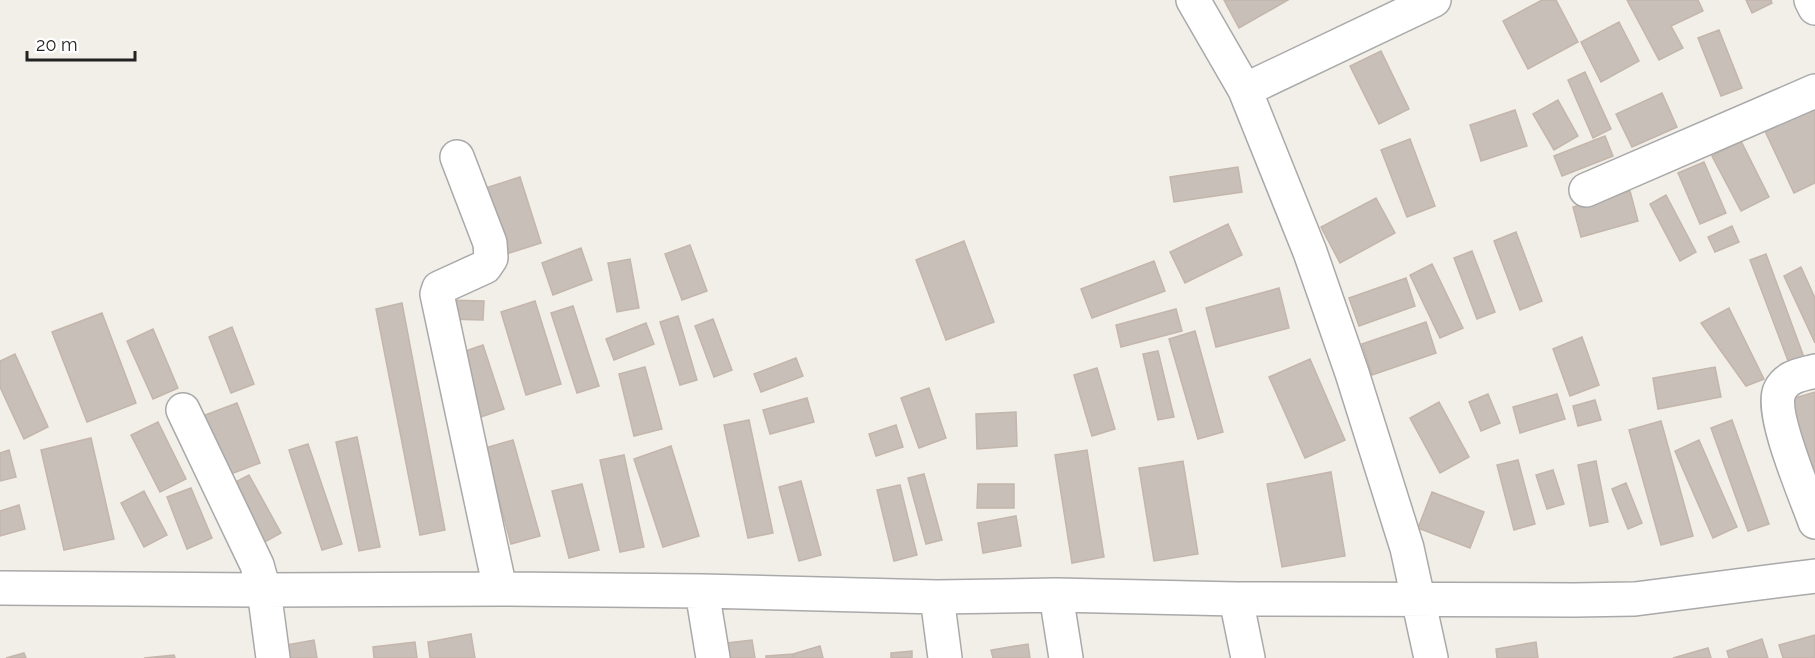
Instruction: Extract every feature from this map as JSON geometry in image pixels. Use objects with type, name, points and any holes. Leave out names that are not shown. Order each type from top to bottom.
[{"type":"street","points":[[1192,0],[1245,90],[1310,252],[1352,373],[1407,548],[1431,658]]},
{"type":"street","points":[[1245,90],[1434,0]]},
{"type":"street","points":[[1811,0],[1815,8]]},
{"type":"street","points":[[1586,190],[1815,91]]},
{"type":"street","points":[[457,157],[490,243],[491,258],[485,267],[440,288],[437,294],[500,589]]},
{"type":"street","points":[[1815,371],[1793,377],[1784,385],[1779,392],[1777,405],[1788,447],[1815,522]]},
{"type":"street","points":[[183,410],[253,555],[264,590],[273,658]]},
{"type":"street","points":[[1,582],[264,590],[500,589],[937,597],[1056,595],[1236,599],[1635,599],[1815,576]]},
{"type":"street","points":[[702,591],[713,658]]},
{"type":"street","points":[[1056,595],[1066,658]]},
{"type":"street","points":[[937,597],[945,658]]},
{"type":"street","points":[[1236,599],[1248,658]]},
{"type":"building","points":[[1224,0],[1288,0],[1239,28]]},
{"type":"building","points":[[1542,0],[1556,0],[1578,42],[1528,69],[1503,21]]},
{"type":"building","points":[[1627,0],[1698,0],[1703,11],[1671,26],[1683,48],[1659,60]]},
{"type":"building","points":[[1746,0],[1771,0],[1772,3],[1752,13]]},
{"type":"building","points":[[1619,22],[1639,61],[1601,82],[1581,42]]},
{"type":"building","points":[[1719,30],[1742,88],[1721,96],[1698,38]]},
{"type":"building","points":[[1381,51],[1409,109],[1379,124],[1350,66]]},
{"type":"building","points":[[1585,72],[1611,129],[1593,138],[1568,80]]},
{"type":"building","points":[[1662,93],[1677,127],[1632,147],[1616,114]]},
{"type":"building","points":[[1558,100],[1578,136],[1554,150],[1533,114]]},
{"type":"building","points":[[1815,107],[1815,183],[1794,193],[1765,131]]},
{"type":"building","points":[[1515,110],[1527,146],[1481,161],[1470,125]]},
{"type":"building","points":[[1605,136],[1613,156],[1562,176],[1554,156]]},
{"type":"building","points":[[1410,139],[1435,206],[1407,217],[1381,150]]},
{"type":"building","points":[[1741,141],[1769,197],[1741,211],[1712,156]]},
{"type":"building","points":[[1704,162],[1726,213],[1700,224],[1678,173]]},
{"type":"building","points":[[1238,167],[1242,192],[1174,202],[1170,177]]},
{"type":"building","points":[[520,177],[541,243],[497,257],[476,191]]},
{"type":"building","points":[[1630,191],[1638,221],[1581,237],[1573,207]]},
{"type":"building","points":[[1666,195],[1696,252],[1680,261],[1650,204]]},
{"type":"building","points":[[1376,198],[1395,233],[1340,263],[1321,227]]},
{"type":"building","points":[[1228,224],[1242,255],[1185,283],[1170,252]]},
{"type":"building","points":[[1732,226],[1739,242],[1715,252],[1708,237]]},
{"type":"building","points":[[1516,232],[1542,301],[1520,310],[1494,241]]},
{"type":"building","points":[[964,241],[994,322],[946,340],[916,260]]},
{"type":"building","points":[[690,245],[707,291],[682,300],[665,254]]},
{"type":"building","points":[[581,248],[592,280],[553,295],[542,263]]},
{"type":"building","points":[[1472,251],[1495,312],[1477,319],[1454,258]]},
{"type":"building","points":[[1766,254],[1805,360],[1790,366],[1750,260]]},
{"type":"building","points":[[630,259],[639,308],[617,312],[608,263]]},
{"type":"building","points":[[1154,261],[1165,291],[1092,318],[1081,289]]},
{"type":"building","points":[[1432,264],[1463,328],[1440,338],[1410,275]]},
{"type":"building","points":[[1801,267],[1815,298],[1815,343],[1784,276]]},
{"type":"building","points":[[1406,278],[1415,306],[1359,326],[1349,298]]},
{"type":"building","points":[[1279,288],[1289,328],[1216,347],[1206,308]]},
{"type":"building","points":[[446,300],[484,301],[483,320],[445,319]]},
{"type":"building","points":[[535,301],[561,384],[526,395],[501,312]]},
{"type":"building","points":[[402,303],[445,530],[420,535],[376,309]]},
{"type":"building","points":[[573,306],[599,386],[577,393],[551,313]]},
{"type":"building","points":[[1729,308],[1764,379],[1746,386],[1701,323]]},
{"type":"building","points":[[1176,309],[1182,331],[1121,347],[1116,325]]},
{"type":"building","points":[[102,313],[136,403],[87,422],[52,332]]},
{"type":"building","points":[[678,316],[697,380],[680,385],[660,322]]},
{"type":"building","points":[[713,319],[732,370],[714,377],[695,326]]},
{"type":"building","points":[[1426,322],[1436,353],[1372,375],[1362,344]]},
{"type":"building","points":[[646,323],[654,344],[614,360],[606,339]]},
{"type":"building","points":[[232,327],[254,384],[231,393],[209,337]]},
{"type":"building","points":[[153,329],[178,388],[153,399],[127,341]]},
{"type":"building","points":[[1195,331],[1223,432],[1198,439],[1169,339]]},
{"type":"building","points":[[1582,337],[1599,385],[1570,396],[1553,349]]},
{"type":"building","points":[[483,345],[504,409],[478,418],[457,354]]},
{"type":"building","points":[[1158,351],[1174,417],[1158,420],[1143,354]]},
{"type":"building","points":[[15,354],[48,427],[24,439],[0,387],[0,361]]},
{"type":"building","points":[[796,358],[803,376],[761,392],[754,374]]},
{"type":"building","points":[[1310,359],[1345,440],[1305,458],[1269,377]]},
{"type":"building","points":[[645,367],[662,429],[634,436],[619,374]]},
{"type":"building","points":[[1715,367],[1721,397],[1658,409],[1653,378]]},
{"type":"building","points":[[1097,368],[1115,429],[1092,436],[1074,375]]},
{"type":"building","points":[[929,388],[946,438],[919,448],[901,398]]},
{"type":"building","points":[[1815,392],[1815,497],[1788,400]]},
{"type":"building","points":[[1488,394],[1500,423],[1481,431],[1469,402]]},
{"type":"building","points":[[1557,394],[1565,419],[1520,433],[1513,407]]},
{"type":"building","points":[[807,398],[814,422],[770,434],[763,410]]},
{"type":"building","points":[[1595,400],[1601,420],[1578,426],[1573,406]]},
{"type":"building","points":[[1439,402],[1469,457],[1440,473],[1410,418]]},
{"type":"building","points":[[237,403],[260,463],[223,477],[200,417]]},
{"type":"building","points":[[1016,412],[1017,446],[977,449],[976,414]]},
{"type":"building","points":[[749,420],[773,533],[748,538],[724,425]]},
{"type":"building","points":[[1732,420],[1769,524],[1748,531],[1711,428]]},
{"type":"building","points":[[1661,421],[1693,536],[1661,545],[1629,430]]},
{"type":"building","points":[[158,422],[186,479],[160,492],[131,435]]},
{"type":"building","points":[[896,425],[903,447],[876,456],[869,434]]},
{"type":"building","points":[[357,437],[380,547],[359,551],[336,442]]},
{"type":"building","points":[[91,438],[114,539],[64,550],[41,450]]},
{"type":"building","points":[[513,440],[540,536],[511,544],[485,448]]},
{"type":"building","points":[[1699,440],[1737,527],[1713,538],[1675,451]]},
{"type":"building","points":[[308,444],[342,544],[322,550],[289,450]]},
{"type":"building","points":[[671,446],[699,536],[663,547],[634,459]]},
{"type":"building","points":[[9,450],[16,477],[0,481],[0,453]]},
{"type":"building","points":[[1087,450],[1104,557],[1072,563],[1055,455]]},
{"type":"building","points":[[624,455],[644,547],[620,552],[600,460]]},
{"type":"building","points":[[1518,460],[1535,524],[1514,530],[1497,465]]},
{"type":"building","points":[[1183,461],[1198,554],[1154,561],[1139,468]]},
{"type":"building","points":[[1596,461],[1608,522],[1590,526],[1578,465]]},
{"type":"building","points":[[1553,470],[1564,504],[1547,509],[1536,475]]},
{"type":"building","points":[[1331,472],[1345,556],[1282,567],[1267,484]]},
{"type":"building","points":[[924,474],[942,540],[926,544],[908,478]]},
{"type":"building","points":[[249,475],[281,533],[254,548],[222,489]]},
{"type":"building","points":[[801,481],[821,555],[799,561],[779,487]]},
{"type":"building","points":[[1626,483],[1642,523],[1628,529],[1612,489]]},
{"type":"building","points":[[582,484],[599,550],[569,558],[552,491]]},
{"type":"building","points":[[978,484],[1014,484],[1014,508],[977,508]]},
{"type":"building","points":[[900,485],[917,555],[894,561],[877,490]]},
{"type":"building","points":[[191,488],[212,538],[187,549],[167,497]]},
{"type":"building","points":[[144,491],[167,535],[144,547],[121,503]]},
{"type":"building","points":[[1432,492],[1484,512],[1470,548],[1418,528]]},
{"type":"building","points":[[19,505],[25,529],[0,536],[0,511]]},
{"type":"building","points":[[1016,516],[1021,546],[983,553],[978,523]]},
{"type":"building","points":[[471,634],[475,658],[430,658],[428,642]]},
{"type":"building","points":[[1815,635],[1815,658],[1783,658],[1779,645]]},
{"type":"building","points":[[1762,639],[1768,658],[1729,658],[1727,651]]},
{"type":"building","points":[[314,640],[317,658],[282,658],[280,646]]},
{"type":"building","points":[[752,640],[755,658],[720,658],[718,644]]},
{"type":"building","points":[[415,642],[417,658],[374,658],[373,647]]},
{"type":"building","points":[[1536,642],[1538,658],[1497,658],[1496,649]]},
{"type":"building","points":[[1028,644],[1030,658],[993,658],[991,650]]},
{"type":"building","points":[[820,646],[823,658],[794,658],[793,654]]},
{"type":"building","points":[[1708,648],[1711,658],[1673,658]]},
{"type":"building","points":[[912,651],[912,658],[891,658],[891,653]]},
{"type":"building","points":[[24,653],[26,658],[6,658]]},
{"type":"building","points":[[793,654],[793,658],[766,658],[766,656]]},
{"type":"building","points":[[174,655],[175,658],[144,658]]}]
